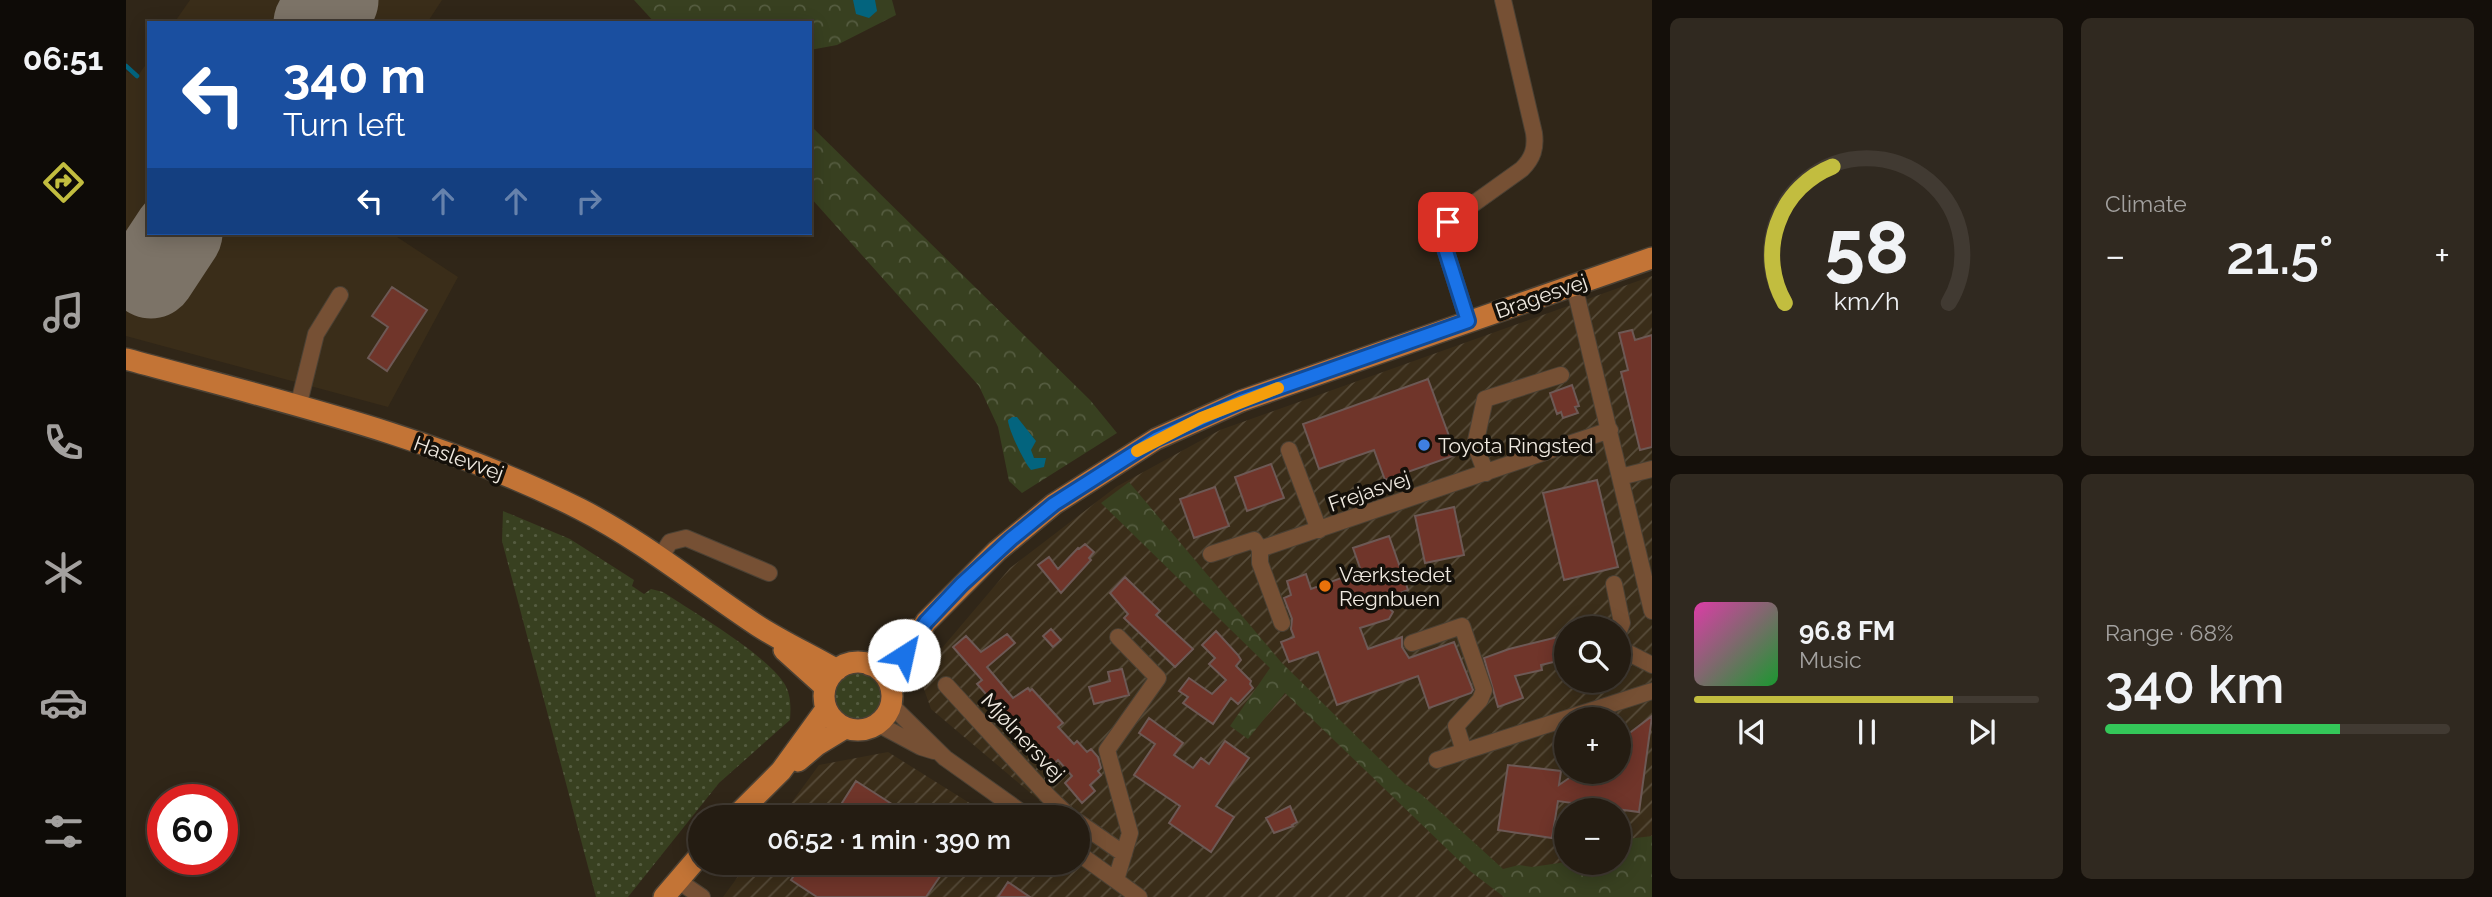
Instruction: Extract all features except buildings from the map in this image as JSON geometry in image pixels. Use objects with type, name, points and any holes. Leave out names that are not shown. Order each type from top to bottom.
[{"type":"main road","name":"Bragesvej","points":[[888,680],[926,622],[997,551],[1054,504],[1156,439],[1241,401],[1652,258]]},
{"type":"main road","name":"Haslevvej","points":[[126,359],[428,444],[505,474],[582,510],[660,558],[831,678]]},
{"type":"main road","name":"Bragesvej","points":[[870,665],[926,622]]},
{"type":"main road","points":[[859,662],[870,665],[879,669],[888,680],[892,692],[891,705],[884,719],[878,724],[860,730],[845,728],[837,723],[826,709],[824,698],[831,678],[847,664],[859,662]]},
{"type":"main road","points":[[747,805],[781,771],[826,709]]},
{"type":"main road","points":[[781,771],[845,728]]},
{"type":"main road","points":[[671,889],[688,869]]},
{"type":"street","points":[[1468,321],[1443,242],[1443,230],[1454,217],[1522,169],[1535,147],[1503,0]]},
{"type":"street","points":[[1574,285],[1652,611]]},
{"type":"street","points":[[298,407],[316,334],[340,295]]},
{"type":"street","points":[[1486,473],[1475,445],[1485,398],[1561,375]]},
{"type":"street","name":"Frejasvej","points":[[1261,549],[1609,430]]},
{"type":"street","points":[[1290,450],[1320,530]]},
{"type":"street","points":[[1620,477],[1652,468]]},
{"type":"street","points":[[660,558],[670,542],[686,538],[769,573]]},
{"type":"street","points":[[1211,554],[1254,540],[1261,549],[1260,563],[1282,623]]},
{"type":"street","points":[[1614,584],[1621,616]]},
{"type":"street","points":[[1412,643],[1462,626],[1484,690],[1480,699],[1456,726],[1464,751]]},
{"type":"street","points":[[1116,880],[1130,833],[1108,750],[1158,678],[1118,636]]},
{"type":"street","points":[[1631,654],[1652,665]]},
{"type":"street","name":"Mjølnersvej","points":[[946,685],[1057,805]]},
{"type":"street","points":[[1437,760],[1652,691]]},
{"type":"street","points":[[891,705],[945,758]]},
{"type":"street","points":[[878,724],[945,758],[1011,805]]},
{"type":"street","points":[[1090,830],[1124,854]]},
{"type":"street","points":[[1090,862],[1139,897]]},
{"type":"street","points":[[671,889],[702,897]]},
{"type":"shaded area","points":[[190,0],[442,0],[428,21],[175,21]]},
{"type":"shaded area","points":[[147,63],[147,235],[394,235],[458,277],[388,407],[126,336],[126,71],[137,77]]},
{"type":"shaded area","points":[[1652,276],[1652,897],[723,897],[739,875],[1090,875],[1090,805],[1045,805],[931,709],[919,675],[1010,568],[1116,487],[1220,430]]},
{"type":"shaded area","points":[[888,752],[973,805],[790,805],[819,765]]},
{"type":"green space","points":[[634,0],[892,0],[896,15],[837,45],[812,50],[812,21],[653,21]]},
{"type":"green space","points":[[812,127],[1090,400],[1117,433],[1022,493],[1009,481],[998,427],[979,386],[812,199]]},
{"type":"green space","points":[[1129,482],[1281,662],[1405,784],[1421,794],[1503,869],[1519,865],[1532,867],[1554,864],[1554,875],[1631,875],[1631,839],[1652,836],[1652,897],[1504,897],[1470,871],[1285,693],[1248,739],[1230,726],[1270,668],[1101,503]]},
{"type":"green space","points":[[503,511],[570,539],[634,580],[632,586],[644,594],[651,589],[663,592],[728,634],[774,671],[788,692],[790,720],[719,783],[701,805],[688,805],[688,822],[628,897],[596,897],[502,541]]},
{"type":"green space","points":[[857,672],[874,679],[881,696],[874,713],[857,720],[840,713],[833,696],[840,679]]},
{"type":"water","points":[[853,0],[875,0],[877,11],[869,18],[856,14]]},
{"type":"water","points":[[1017,417],[1036,441],[1031,450],[1034,458],[1046,458],[1044,467],[1031,470],[1028,466],[1011,430],[1008,420]]},
{"type":"waterway","points":[[126,66],[137,76]]},
{"type":"runway","points":[[319,21],[334,0]]},
{"type":"runway","points":[[151,274],[177,235]]},
{"type":"slow traffic","points":[[1137,451],[1201,418],[1278,388]]},
{"type":"place","name":"Toyota Ringsted","points":[[1424,445]]},
{"type":"place","name":"Værkstedet Regnbuen","points":[[1325,586]]},
{"type":"route","points":[[904,655],[926,622],[997,551],[1054,504],[1156,439],[1241,401],[1468,321],[1442,238],[1448,222]]}]
